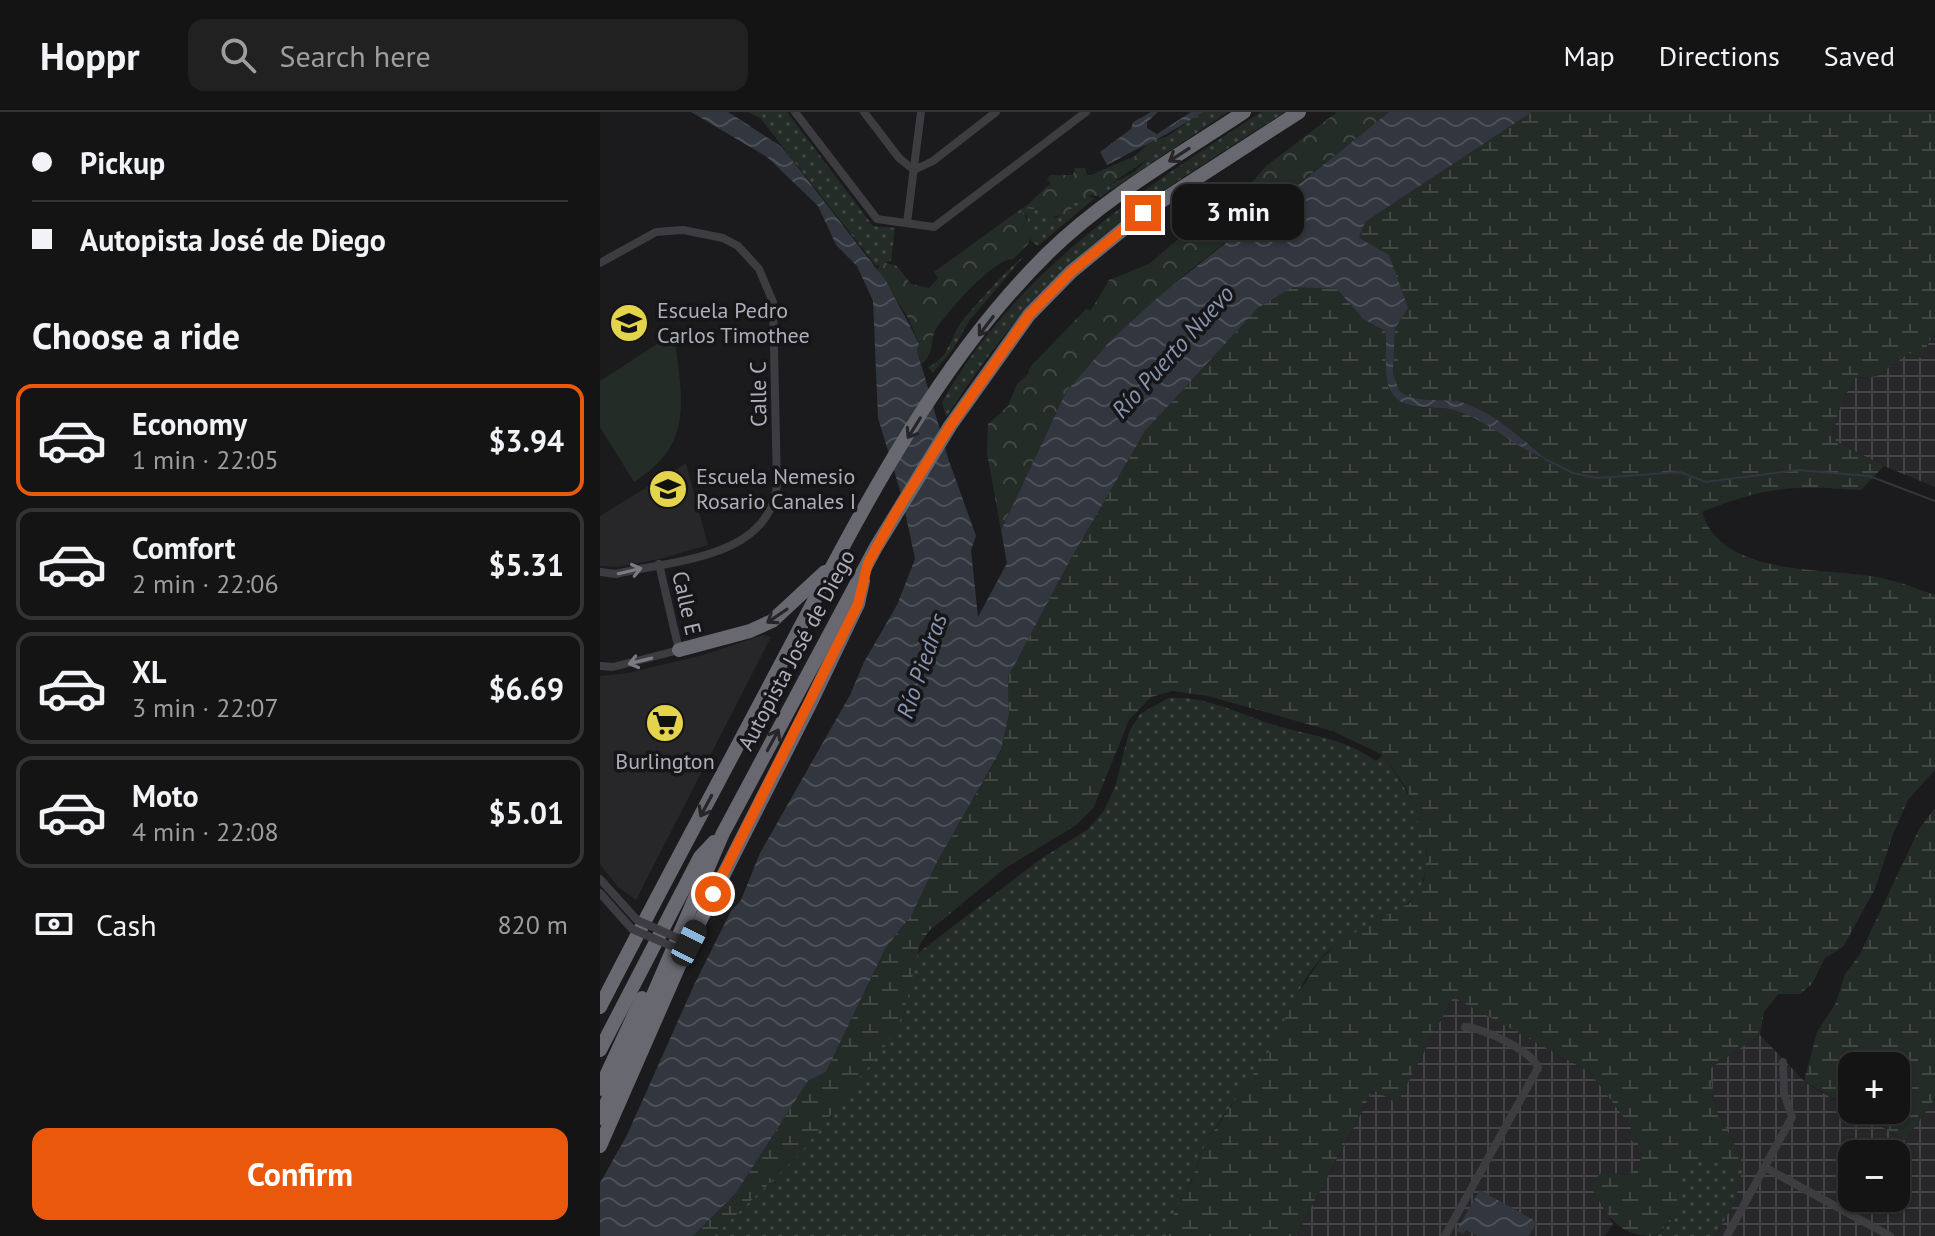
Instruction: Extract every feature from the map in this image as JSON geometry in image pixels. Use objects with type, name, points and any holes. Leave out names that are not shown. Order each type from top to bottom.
[{"type":"highway","name":"Autopista José de Diego","points":[[600,1007],[834,564],[886,472],[941,385],[1005,300],[1048,253],[1121,194],[1244,112]]},
{"type":"highway","name":"Autopista José de Diego","points":[[600,1118],[723,833],[895,514],[950,426],[1029,315],[1071,272],[1134,219],[1299,112]]},
{"type":"highway","points":[[600,1146],[687,947],[858,604],[868,563]]},
{"type":"highway","points":[[679,650],[772,621],[834,564]]},
{"type":"highway","points":[[600,1050],[700,857],[723,833]]},
{"type":"highway","points":[[600,1089],[662,955],[685,916]]},
{"type":"highway","points":[[600,1000],[613,982]]},
{"type":"street","points":[[795,112],[877,219],[936,227],[1086,112]]},
{"type":"street","points":[[864,112],[899,158],[914,170]]},
{"type":"street","points":[[907,223],[921,112]]},
{"type":"street","points":[[914,170],[933,161],[996,112]]},
{"type":"street","name":"Calle C","points":[[600,263],[656,232],[708,233],[738,246],[759,269],[773,302],[777,483],[775,504],[766,521],[745,539],[616,574],[600,572]]},
{"type":"street","name":"Calle E","points":[[659,564],[679,650]]},
{"type":"street","points":[[600,666],[613,667],[679,650]]},
{"type":"street","points":[[600,879],[637,920],[687,947]]},
{"type":"street","points":[[600,893],[627,926],[687,947]]},
{"type":"street","points":[[1445,1236],[1538,1068],[1535,1059],[1492,1034],[1465,1027]]},
{"type":"street","points":[[1727,1236],[1792,1117],[1784,1093],[1783,1062]]},
{"type":"street","points":[[1766,1168],[1890,1236]]},
{"type":"shaded area","points":[[1935,330],[1935,487],[1884,466],[1837,442],[1832,435],[1842,401],[1855,378],[1877,376],[1909,353],[1921,358]]},
{"type":"shaded area","name":"Escuela Nemesio Rosario Canales I","points":[[686,463],[708,545],[660,559],[618,567],[600,566],[600,516]]},
{"type":"shaded area","points":[[763,635],[771,637],[636,900],[618,887],[600,864],[600,676],[628,673],[703,655]]},
{"type":"shaded area","points":[[1453,997],[1590,1072],[1631,1127],[1632,1140],[1643,1152],[1639,1166],[1627,1175],[1603,1171],[1590,1185],[1613,1224],[1605,1236],[1296,1236],[1374,1089],[1397,1103]]},
{"type":"shaded area","points":[[1760,1035],[1806,1083],[1838,1101],[1838,1124],[1877,1124],[1905,1140],[1935,1099],[1935,1236],[1715,1236],[1735,1202],[1740,1155],[1716,1110],[1709,1069]]},
{"type":"green space","points":[[748,112],[787,112],[873,226],[895,228],[891,261],[876,266],[760,118]]},
{"type":"green space","points":[[1203,112],[1228,112],[1099,198],[1106,187],[1134,172],[1162,145],[1166,137]]},
{"type":"green space","points":[[1261,112],[1285,112],[1164,191],[1078,257],[1009,330],[946,417],[942,402],[972,355],[1043,274],[1126,204]]},
{"type":"green space","points":[[1337,112],[1389,112],[1188,272],[1110,341],[1066,392],[1001,530],[987,453],[988,424],[1008,406],[1017,384],[1028,374],[1030,367],[1086,309],[1091,310],[1109,280],[1149,264],[1184,234],[1186,229],[1181,225],[1186,214],[1208,213],[1247,188],[1266,166]]},
{"type":"green space","points":[[1532,112],[1935,112],[1935,330],[1921,358],[1909,353],[1877,376],[1855,378],[1842,401],[1832,434],[1837,442],[1884,466],[1861,490],[1780,489],[1744,497],[1702,512],[1713,534],[1731,549],[1754,559],[1779,566],[1882,578],[1935,595],[1935,770],[1908,800],[1875,889],[1843,947],[1825,958],[1812,984],[1800,994],[1778,994],[1764,1012],[1760,1035],[1709,1069],[1716,1110],[1740,1155],[1743,1168],[1697,1159],[1678,1178],[1677,1215],[1655,1236],[1622,1228],[1608,1215],[1590,1185],[1603,1171],[1627,1175],[1639,1166],[1642,1152],[1631,1140],[1631,1127],[1590,1072],[1453,997],[1397,1103],[1373,1090],[1296,1236],[1166,1236],[1206,1142],[1272,1047],[1293,1001],[1320,960],[1339,941],[1410,903],[1424,880],[1427,852],[1407,789],[1383,755],[1332,731],[1208,696],[1173,691],[1151,697],[1129,720],[1094,807],[1076,825],[1004,869],[929,931],[920,944],[904,1013],[886,1045],[799,1155],[714,1236],[693,1236],[736,1193],[808,1081],[826,1072],[885,949],[912,914],[938,860],[1001,751],[1009,714],[1008,677],[1068,564],[1145,431],[1258,308],[1293,286],[1337,289],[1363,319],[1385,331],[1388,387],[1396,399],[1411,406],[1456,410],[1467,414],[1544,457],[1507,427],[1476,408],[1458,402],[1413,398],[1399,390],[1393,373],[1395,328],[1358,238],[1365,222]]},
{"type":"green space","points":[[1166,137],[1152,155],[1112,183],[1101,196],[1085,195],[1078,203],[1072,203],[1071,213],[1048,218],[1043,210],[1024,208],[1051,183],[1047,180],[1050,175],[1073,175],[1075,168],[1085,168],[1087,175],[1091,175],[1135,156],[1150,141]]},
{"type":"green space","points":[[1085,195],[1095,198],[1038,246],[1031,241],[1027,215],[1014,214],[1027,205],[1024,208],[1044,210],[1054,218],[1067,213],[1072,203]]},
{"type":"green space","points":[[1023,212],[1032,229],[1029,243],[1013,259],[1004,261],[982,277],[959,300],[935,331],[930,354],[922,364],[917,350],[919,343],[907,316],[877,270],[881,262],[897,266],[911,284],[929,288],[938,278],[934,272],[1014,214]]},
{"type":"green space","points":[[1024,256],[969,321],[954,348],[933,373],[928,367],[946,352],[963,320]]},
{"type":"green space","points":[[674,333],[681,397],[676,434],[668,451],[654,467],[634,482],[600,427],[600,381]]},
{"type":"green space","points":[[1168,698],[1195,699],[1221,706],[1271,724],[1338,742],[1376,761],[1383,755],[1417,812],[1426,844],[1426,861],[1418,892],[1408,903],[1334,947],[1314,967],[1265,1059],[1202,1151],[1166,1236],[714,1236],[904,1013],[917,954],[1039,860],[1088,829],[1103,812],[1115,787],[1129,732],[1140,714]]},
{"type":"green space","points":[[1935,808],[1935,1099],[1905,1140],[1877,1124],[1910,1124],[1910,1052],[1838,1052],[1838,1101],[1804,1081],[1817,1032],[1836,1003],[1845,974],[1860,954],[1919,829]]},
{"type":"green space","points":[[1697,1158],[1743,1168],[1735,1202],[1715,1236],[1656,1236],[1677,1215],[1678,1178]]},
{"type":"water","name":"Río Piedras","points":[[691,112],[728,112],[782,147],[886,281],[919,344],[917,350],[948,458],[976,536],[971,550],[978,617],[1007,563],[1001,530],[1066,392],[1110,341],[1157,298],[1389,112],[1532,112],[1365,222],[1359,238],[1389,255],[1408,308],[1395,328],[1393,373],[1399,390],[1412,398],[1456,401],[1475,407],[1508,427],[1546,459],[1466,414],[1402,403],[1388,386],[1385,331],[1363,319],[1337,289],[1293,287],[1258,308],[1145,431],[1068,564],[1008,677],[1009,714],[1001,750],[938,860],[912,914],[885,949],[826,1072],[808,1081],[736,1193],[693,1236],[600,1236],[600,1183],[627,1135],[694,985],[731,911],[741,900],[760,853],[850,695],[864,662],[897,605],[915,559],[902,497],[878,418],[873,301],[857,266],[836,245],[818,206],[767,157]]},
{"type":"water","points":[[1151,112],[1158,112],[1147,122],[1147,128],[1157,134],[1191,112],[1203,112],[1107,165],[1100,152],[1131,129],[1133,122]]},
{"type":"water","points":[[1480,1190],[1537,1222],[1529,1236],[1477,1236],[1466,1230],[1463,1234],[1456,1231]]},
{"type":"waterway","name":"Río Puerto Nuevo","points":[[1545,459],[1573,473],[1597,478],[1680,472],[1706,482],[1798,470],[1869,476],[1935,501]]},
{"type":"place","name":"Escuela Pedro Carlos Timothee","points":[[629,323]]},
{"type":"place","name":"Escuela Nemesio Rosario Canales I","points":[[668,489]]},
{"type":"place","name":"Burlington","points":[[665,723]]},
{"type":"route","points":[[713,894],[858,604],[868,563],[950,426],[1029,315],[1071,272],[1143,213]]}]
